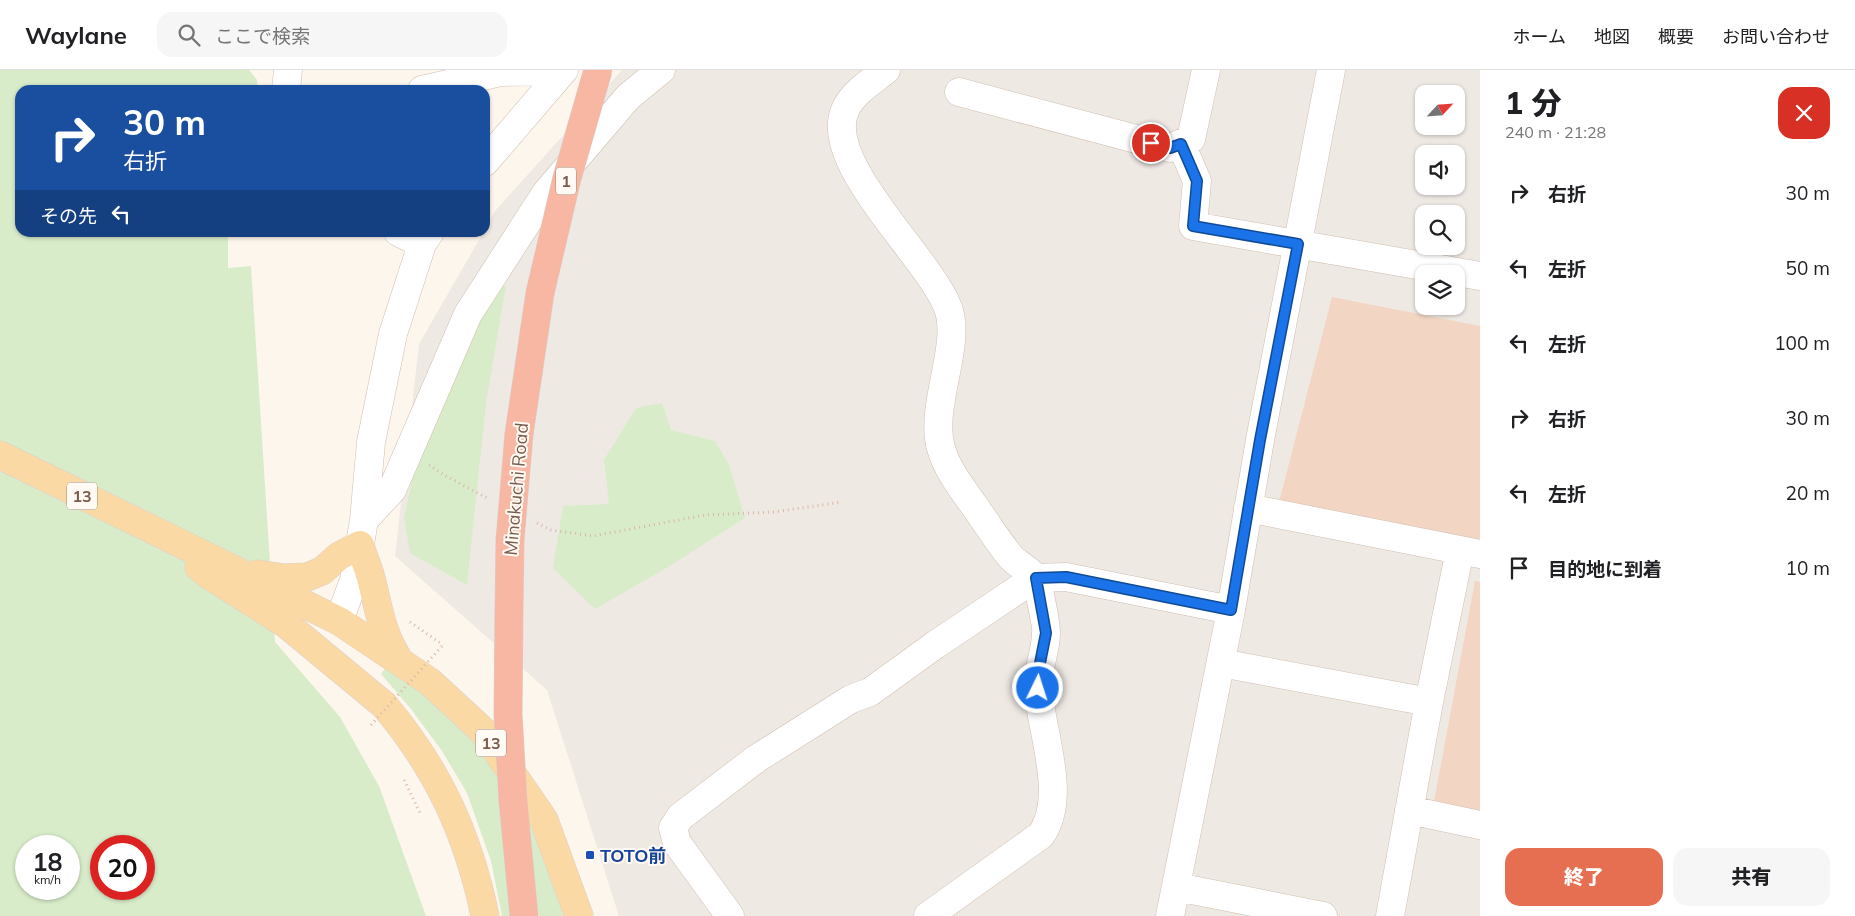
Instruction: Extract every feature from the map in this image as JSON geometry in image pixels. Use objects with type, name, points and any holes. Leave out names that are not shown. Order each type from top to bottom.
[{"type":"highway","name":"Minakuchi Road","points":[[524,916],[512,801],[508,714],[510,540],[519,434],[540,292],[567,178],[598,70]]},
{"type":"main road","name":"13","points":[[0,455],[164,537],[239,572],[284,586],[430,682],[484,731],[544,820],[579,916]]},
{"type":"main road","points":[[284,586],[322,571],[362,532]]},
{"type":"main road","points":[[362,532],[380,620],[388,643],[398,660]]},
{"type":"main road","name":"13","points":[[164,537],[209,575],[286,624],[429,765],[453,810],[477,877],[485,916]]},
{"type":"main road","name":"13","points":[[286,624],[305,627],[339,621]]},
{"type":"main road","name":"13","points":[[339,621],[364,674],[378,715]]},
{"type":"street","points":[[286,85],[288,70]]},
{"type":"street","points":[[362,532],[392,490],[468,314],[546,193],[628,97],[661,70]]},
{"type":"street","points":[[886,70],[862,88],[846,109],[840,130],[849,159],[868,192],[933,280],[949,309],[951,334],[937,429],[940,448],[948,466],[1011,558],[1036,578],[1046,633],[1040,663],[1038,688],[1053,784],[1051,813],[1041,835],[928,916]]},
{"type":"street","points":[[959,92],[1170,148],[1191,139],[1206,70]]},
{"type":"street","points":[[1170,916],[1221,663],[1260,440],[1331,70]]},
{"type":"street","points":[[444,85],[500,72],[564,71]]},
{"type":"street","points":[[490,156],[564,71]]},
{"type":"street","points":[[1181,144],[1197,181],[1193,226],[1480,276]]},
{"type":"street","points":[[339,621],[354,580],[362,532],[371,442],[393,334],[417,237]]},
{"type":"street","points":[[1248,508],[1470,552],[1429,702],[1390,916]]},
{"type":"street","points":[[730,916],[677,843],[673,828],[680,817],[756,759],[851,699],[870,692],[935,645],[1036,578],[1066,577],[1231,610]]},
{"type":"street","points":[[1221,663],[1429,702]]},
{"type":"street","points":[[1409,810],[1480,824]]},
{"type":"street","points":[[1177,887],[1323,916]]},
{"type":"path","points":[[409,449],[444,475],[493,501]]},
{"type":"path","points":[[534,522],[551,530],[593,536],[705,515],[774,512],[842,502]]},
{"type":"path","points":[[378,715],[443,645],[408,621]]},
{"type":"shaded area","points":[[622,70],[1480,70],[1480,916],[619,916],[547,690],[395,556],[419,344],[481,237],[490,237],[490,220],[495,211]]},
{"type":"green space","points":[[0,70],[249,70],[257,80],[258,85],[15,85],[15,237],[228,237],[228,268],[251,266],[275,642],[340,717],[379,786],[426,916],[0,916]]},
{"type":"green space","points":[[506,285],[486,403],[467,585],[410,553],[404,518],[426,416],[464,305]]},
{"type":"green space","points":[[662,403],[671,430],[715,441],[729,465],[745,518],[668,567],[595,609],[553,568],[563,506],[609,504],[604,460],[636,408]]},
{"type":"green space","points":[[390,661],[483,742],[541,827],[573,916],[502,916],[491,861],[467,793],[442,751],[411,709],[381,674]]},
{"type":"building","points":[[1332,297],[1415,313],[1415,315],[1480,326],[1480,544],[1278,506]]},
{"type":"building","points":[[1475,581],[1480,582],[1480,816],[1433,807]]},
{"type":"place","name":"TOTO前","points":[[590,855]]},
{"type":"route","points":[[1038,688],[1040,663],[1046,633],[1036,578],[1066,577],[1231,610],[1260,440],[1298,244],[1193,226],[1197,181],[1181,144],[1170,148],[1151,143]]}]
